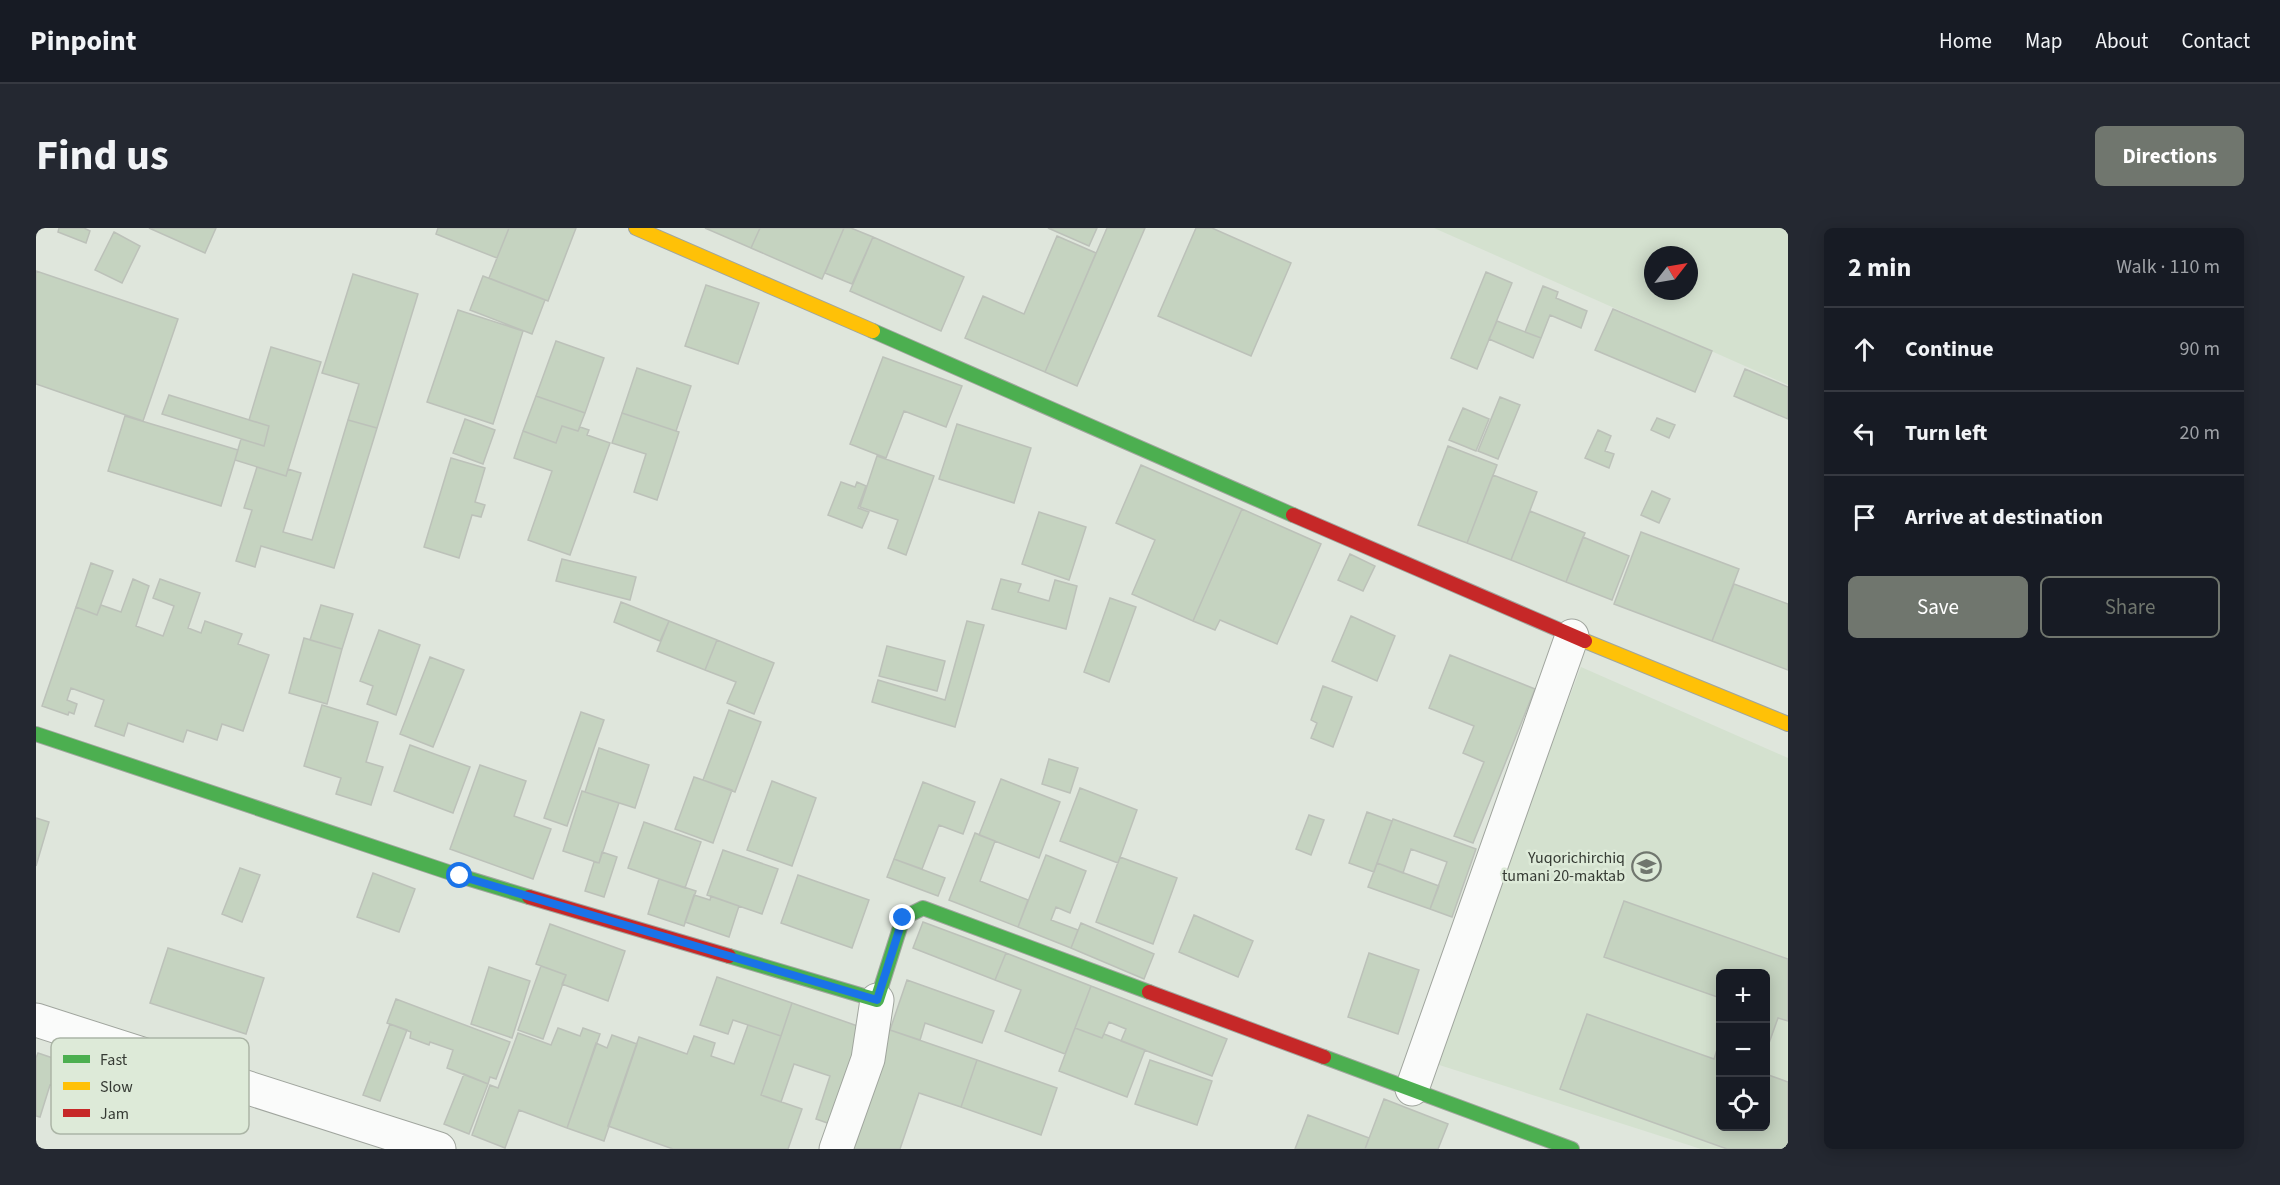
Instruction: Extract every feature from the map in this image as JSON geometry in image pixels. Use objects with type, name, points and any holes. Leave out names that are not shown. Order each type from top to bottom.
[{"type":"street","points":[[636,228],[1572,636],[1788,724]]},
{"type":"street","points":[[1412,1089],[1572,636]]},
{"type":"street","points":[[36,734],[460,876],[877,1000]]},
{"type":"street","points":[[837,1149],[868,1059],[877,1000],[903,918],[923,908],[1572,1149]]},
{"type":"street","points":[[36,1020],[92,1038]]},
{"type":"street","points":[[249,1088],[439,1149]]},
{"type":"shaded area","points":[[1434,228],[1788,228],[1788,385]]},
{"type":"shaded area","name":"Yuqorichirchiq tumani 20-maktab","points":[[1581,667],[1788,758],[1788,1149],[1701,1149],[1430,1062]]},
{"type":"building","points":[[59,228],[84,228],[90,231],[86,243],[58,232]]},
{"type":"building","points":[[149,228],[216,228],[205,253]]},
{"type":"building","points":[[438,228],[509,228],[497,258],[436,234]]},
{"type":"building","points":[[509,228],[576,228],[548,301],[489,278]]},
{"type":"building","points":[[705,228],[760,228],[751,248]]},
{"type":"building","points":[[760,228],[844,228],[822,279],[751,248]]},
{"type":"building","points":[[844,228],[851,228],[873,237],[852,284],[825,273]]},
{"type":"building","points":[[1048,228],[1097,228],[1089,246]]},
{"type":"building","points":[[1107,228],[1145,228],[1077,386],[1045,372]]},
{"type":"building","points":[[1196,228],[1212,228],[1291,263],[1251,356],[1158,316]]},
{"type":"building","points":[[114,232],[140,246],[122,283],[95,270]]},
{"type":"building","points":[[1057,236],[1096,253],[1045,372],[965,338],[983,296],[1024,314]]},
{"type":"building","points":[[873,237],[964,277],[941,331],[850,291]]},
{"type":"building","points":[[36,271],[178,319],[143,421],[36,384]]},
{"type":"building","points":[[1486,272],[1512,283],[1477,369],[1451,358]]},
{"type":"building","points":[[353,274],[418,294],[377,428],[348,420],[359,384],[322,373]]},
{"type":"building","points":[[483,276],[545,300],[532,334],[470,310]]},
{"type":"building","points":[[706,285],[759,303],[738,364],[685,346]]},
{"type":"building","points":[[1543,286],[1558,292],[1556,298],[1587,311],[1581,328],[1550,315],[1541,338],[1525,332]]},
{"type":"building","points":[[1613,309],[1712,351],[1695,392],[1595,350]]},
{"type":"building","points":[[458,310],[523,331],[493,424],[427,402]]},
{"type":"building","points":[[1497,321],[1541,338],[1533,358],[1489,339]]},
{"type":"building","points":[[556,341],[604,358],[585,413],[536,396]]},
{"type":"building","points":[[271,347],[321,362],[286,476],[235,460],[241,439],[264,446],[269,426],[249,420]]},
{"type":"building","points":[[883,357],[962,386],[946,427],[904,411],[886,458],[850,444]]},
{"type":"building","points":[[637,368],[691,386],[676,431],[622,413]]},
{"type":"building","points":[[1745,369],[1788,387],[1788,419],[1734,396]]},
{"type":"building","points":[[169,395],[269,426],[264,446],[162,414]]},
{"type":"building","points":[[536,396],[585,413],[578,431],[562,426],[556,443],[523,431]]},
{"type":"building","points":[[1500,397],[1520,405],[1498,459],[1478,451]]},
{"type":"building","points":[[1463,408],[1489,419],[1476,451],[1449,440]]},
{"type":"building","points":[[622,413],[679,432],[657,500],[634,492],[646,454],[612,443]]},
{"type":"building","points":[[125,416],[238,450],[221,506],[108,471]]},
{"type":"building","points":[[1657,418],[1675,425],[1669,438],[1651,430]]},
{"type":"building","points":[[465,419],[495,430],[483,464],[453,453]]},
{"type":"building","points":[[348,420],[377,428],[334,568],[261,546],[255,567],[236,561],[252,510],[244,508],[257,467],[286,476],[288,469],[301,473],[283,532],[312,540]]},
{"type":"building","points":[[957,424],[1031,448],[1014,503],[939,479]]},
{"type":"building","points":[[562,426],[578,431],[580,427],[589,430],[587,435],[610,443],[570,555],[528,540],[552,471],[514,458],[523,431],[556,443]]},
{"type":"building","points":[[1598,430],[1611,436],[1605,451],[1614,454],[1609,468],[1585,458]]},
{"type":"building","points":[[1448,446],[1497,465],[1467,543],[1418,525]]},
{"type":"building","points":[[877,456],[934,476],[906,555],[888,548],[898,520],[860,507]]},
{"type":"building","points":[[451,458],[485,468],[475,502],[485,505],[481,517],[472,515],[459,558],[424,547]]},
{"type":"building","points":[[1141,465],[1242,509],[1193,621],[1132,594],[1155,540],[1116,523]]},
{"type":"building","points":[[1493,475],[1537,492],[1511,560],[1467,543]]},
{"type":"building","points":[[841,482],[855,487],[857,482],[866,486],[858,508],[869,512],[862,528],[828,515]]},
{"type":"building","points":[[1652,491],[1670,499],[1659,523],[1641,515]]},
{"type":"building","points":[[1242,509],[1321,544],[1277,644],[1220,620],[1215,630],[1193,621]]},
{"type":"building","points":[[1530,511],[1585,533],[1566,582],[1511,560]]},
{"type":"building","points":[[1039,512],[1086,527],[1069,580],[1022,564]]},
{"type":"building","points":[[1641,532],[1739,569],[1712,641],[1614,604]]},
{"type":"building","points":[[1583,537],[1629,556],[1612,600],[1566,582]]},
{"type":"building","points":[[1350,554],[1375,566],[1363,591],[1338,580]]},
{"type":"building","points":[[562,559],[636,577],[630,600],[556,581]]},
{"type":"building","points":[[91,563],[113,571],[97,615],[76,607]]},
{"type":"building","points":[[133,579],[149,586],[136,626],[163,636],[174,606],[153,598],[160,579],[200,593],[188,628],[201,633],[205,621],[242,634],[238,644],[269,655],[243,731],[222,724],[217,740],[187,730],[183,742],[128,723],[124,736],[95,726],[104,700],[71,688],[67,700],[77,704],[74,714],[69,712],[68,715],[42,706],[76,607],[97,615],[101,605],[121,612]]},
{"type":"building","points":[[1001,579],[1021,584],[1018,592],[1049,601],[1055,580],[1077,586],[1066,629],[992,609]]},
{"type":"building","points":[[1734,584],[1788,604],[1788,670],[1712,641]]},
{"type":"building","points":[[1110,598],[1136,607],[1109,682],[1084,672]]},
{"type":"building","points":[[621,602],[669,621],[660,641],[614,622]]},
{"type":"building","points":[[321,605],[353,614],[342,649],[310,640]]},
{"type":"building","points":[[1351,616],[1395,636],[1377,681],[1332,661]]},
{"type":"building","points":[[669,621],[717,640],[705,670],[657,651]]},
{"type":"building","points":[[967,621],[984,625],[955,727],[872,702],[878,680],[945,700]]},
{"type":"building","points":[[379,630],[420,645],[396,715],[367,704],[373,686],[360,681]]},
{"type":"building","points":[[304,638],[342,649],[327,704],[289,693]]},
{"type":"building","points":[[717,640],[774,663],[754,714],[727,703],[736,682],[705,670]]},
{"type":"building","points":[[887,646],[945,661],[937,691],[879,676]]},
{"type":"building","points":[[1450,655],[1535,689],[1473,843],[1454,836],[1484,762],[1463,753],[1474,726],[1429,708]]},
{"type":"building","points":[[430,657],[464,670],[433,747],[400,734]]},
{"type":"building","points":[[1323,686],[1352,697],[1333,747],[1311,738],[1317,723],[1311,720]]},
{"type":"building","points":[[322,705],[378,722],[366,762],[383,767],[371,805],[336,794],[341,778],[304,766]]},
{"type":"building","points":[[729,710],[761,722],[735,792],[703,780]]},
{"type":"building","points":[[581,712],[604,720],[567,826],[544,818]]},
{"type":"building","points":[[410,745],[470,767],[453,813],[394,791]]},
{"type":"building","points":[[599,748],[649,765],[635,808],[585,792]]},
{"type":"building","points":[[1049,759],[1078,768],[1070,793],[1042,784]]},
{"type":"building","points":[[480,765],[526,781],[514,816],[551,829],[533,879],[450,849]]},
{"type":"building","points":[[694,777],[732,790],[713,843],[675,829]]},
{"type":"building","points":[[1001,779],[1060,802],[1039,858],[979,835]]},
{"type":"building","points":[[772,781],[816,798],[792,866],[747,850]]},
{"type":"building","points":[[923,782],[975,802],[963,834],[939,825],[922,869],[894,859]]},
{"type":"building","points":[[1080,788],[1137,810],[1118,863],[1060,841]]},
{"type":"building","points":[[582,791],[619,803],[599,863],[563,851]]},
{"type":"building","points":[[1367,812],[1392,821],[1374,872],[1349,863]]},
{"type":"building","points":[[1309,815],[1324,820],[1311,855],[1296,849]]},
{"type":"building","points":[[36,818],[49,822],[36,866]]},
{"type":"building","points":[[1393,819],[1476,849],[1452,917],[1430,909],[1447,862],[1411,849],[1403,873],[1377,863]]},
{"type":"building","points":[[644,822],[701,842],[685,888],[628,868]]},
{"type":"building","points":[[975,833],[995,841],[980,881],[1028,900],[1018,927],[949,900]]},
{"type":"building","points":[[723,850],[778,869],[762,914],[707,895]]},
{"type":"building","points":[[602,852],[617,857],[604,897],[585,891],[594,862],[599,863]]},
{"type":"building","points":[[1046,855],[1086,871],[1070,913],[1056,907],[1051,920],[1078,930],[1071,948],[1018,927]]},
{"type":"building","points":[[1120,857],[1177,878],[1153,944],[1096,922]]},
{"type":"building","points":[[894,859],[945,878],[938,896],[887,877]]},
{"type":"building","points":[[1377,863],[1439,886],[1430,909],[1368,887]]},
{"type":"building","points":[[240,868],[260,875],[242,922],[222,914]]},
{"type":"building","points":[[373,873],[415,889],[399,932],[357,917]]},
{"type":"building","points":[[798,875],[869,900],[852,948],[781,923]]},
{"type":"building","points":[[659,879],[696,891],[684,926],[648,914]]},
{"type":"building","points":[[694,895],[710,900],[711,896],[739,906],[729,937],[685,922]]},
{"type":"building","points":[[1624,901],[1788,959],[1788,1021],[1778,1018],[1770,1040],[1770,969],[1716,969],[1716,997],[1604,957]]},
{"type":"building","points":[[1194,915],[1253,941],[1238,977],[1179,952]]},
{"type":"building","points":[[923,922],[1006,953],[995,980],[913,948]]},
{"type":"building","points":[[1081,923],[1154,954],[1144,979],[1071,948]]},
{"type":"building","points":[[550,924],[625,951],[608,1001],[562,984],[566,975],[536,964]]},
{"type":"building","points":[[168,948],[264,978],[246,1034],[150,1003]]},
{"type":"building","points":[[1006,953],[1091,986],[1065,1054],[1005,1031],[1021,990],[995,980]]},
{"type":"building","points":[[1369,953],[1419,970],[1398,1034],[1348,1017]]},
{"type":"building","points":[[541,966],[566,975],[543,1039],[518,1030]]},
{"type":"building","points":[[489,967],[530,981],[512,1038],[471,1024]]},
{"type":"building","points":[[717,977],[792,1003],[781,1036],[733,1020],[728,1034],[700,1025]]},
{"type":"building","points":[[907,980],[994,1011],[982,1043],[925,1023],[920,1040],[890,1030]]},
{"type":"building","points":[[1091,986],[1227,1039],[1212,1076],[1121,1041],[1126,1029],[1109,1022],[1102,1038],[1075,1028]]},
{"type":"building","points":[[396,999],[510,1042],[496,1079],[490,1077],[488,1084],[447,1068],[453,1050],[410,1038],[411,1032],[387,1023]]},
{"type":"building","points":[[792,1003],[869,1030],[836,1126],[816,1119],[830,1076],[794,1064],[781,1102],[761,1095]]},
{"type":"building","points":[[1587,1014],[1714,1059],[1716,1053],[1716,1131],[1770,1131],[1770,1075],[1788,1082],[1788,1149],[1727,1149],[1560,1089]]},
{"type":"building","points":[[390,1024],[407,1030],[380,1101],[363,1095]]},
{"type":"building","points":[[748,1025],[781,1036],[761,1095],[802,1109],[788,1149],[673,1149],[608,1126],[639,1037],[687,1054],[694,1036],[715,1043],[711,1056],[734,1064]]},
{"type":"building","points":[[558,1028],[580,1036],[583,1028],[600,1034],[567,1128],[519,1110],[505,1148],[472,1135],[490,1085],[498,1088],[518,1033],[551,1045]]},
{"type":"building","points":[[1075,1028],[1102,1038],[1104,1034],[1145,1050],[1127,1097],[1059,1071]]},
{"type":"building","points":[[890,1030],[977,1060],[961,1107],[919,1093],[900,1149],[849,1149]]},
{"type":"building","points":[[612,1035],[637,1044],[604,1141],[567,1128],[596,1043],[607,1048]]},
{"type":"building","points":[[38,1053],[51,1057],[51,1085],[40,1117],[36,1116],[36,1058]]},
{"type":"building","points":[[977,1060],[1057,1088],[1041,1135],[961,1107]]},
{"type":"building","points":[[1150,1060],[1212,1081],[1197,1125],[1135,1104]]},
{"type":"building","points":[[464,1074],[488,1084],[469,1134],[444,1124]]},
{"type":"building","points":[[1384,1099],[1448,1124],[1438,1149],[1365,1149]]},
{"type":"building","points":[[1308,1115],[1369,1138],[1365,1149],[1295,1149]]},
{"type":"traffic: fast","points":[[873,331],[1293,515]]},
{"type":"traffic: fast","points":[[36,734],[529,897]]},
{"type":"traffic: fast","points":[[729,956],[877,1000],[903,918],[923,908],[1149,992]]},
{"type":"traffic: fast","points":[[1324,1057],[1572,1149]]},
{"type":"traffic: slow","points":[[636,228],[873,331]]},
{"type":"traffic: slow","points":[[1585,641],[1788,724]]},
{"type":"traffic: jam","points":[[1293,515],[1585,641]]},
{"type":"traffic: jam","points":[[529,897],[729,956]]},
{"type":"traffic: jam","points":[[1149,992],[1324,1057]]},
{"type":"place","name":"Yuqorichirchiq tumani 20-maktab","points":[[1646,866]]},
{"type":"route","points":[[460,876],[877,1000],[903,918]]}]
